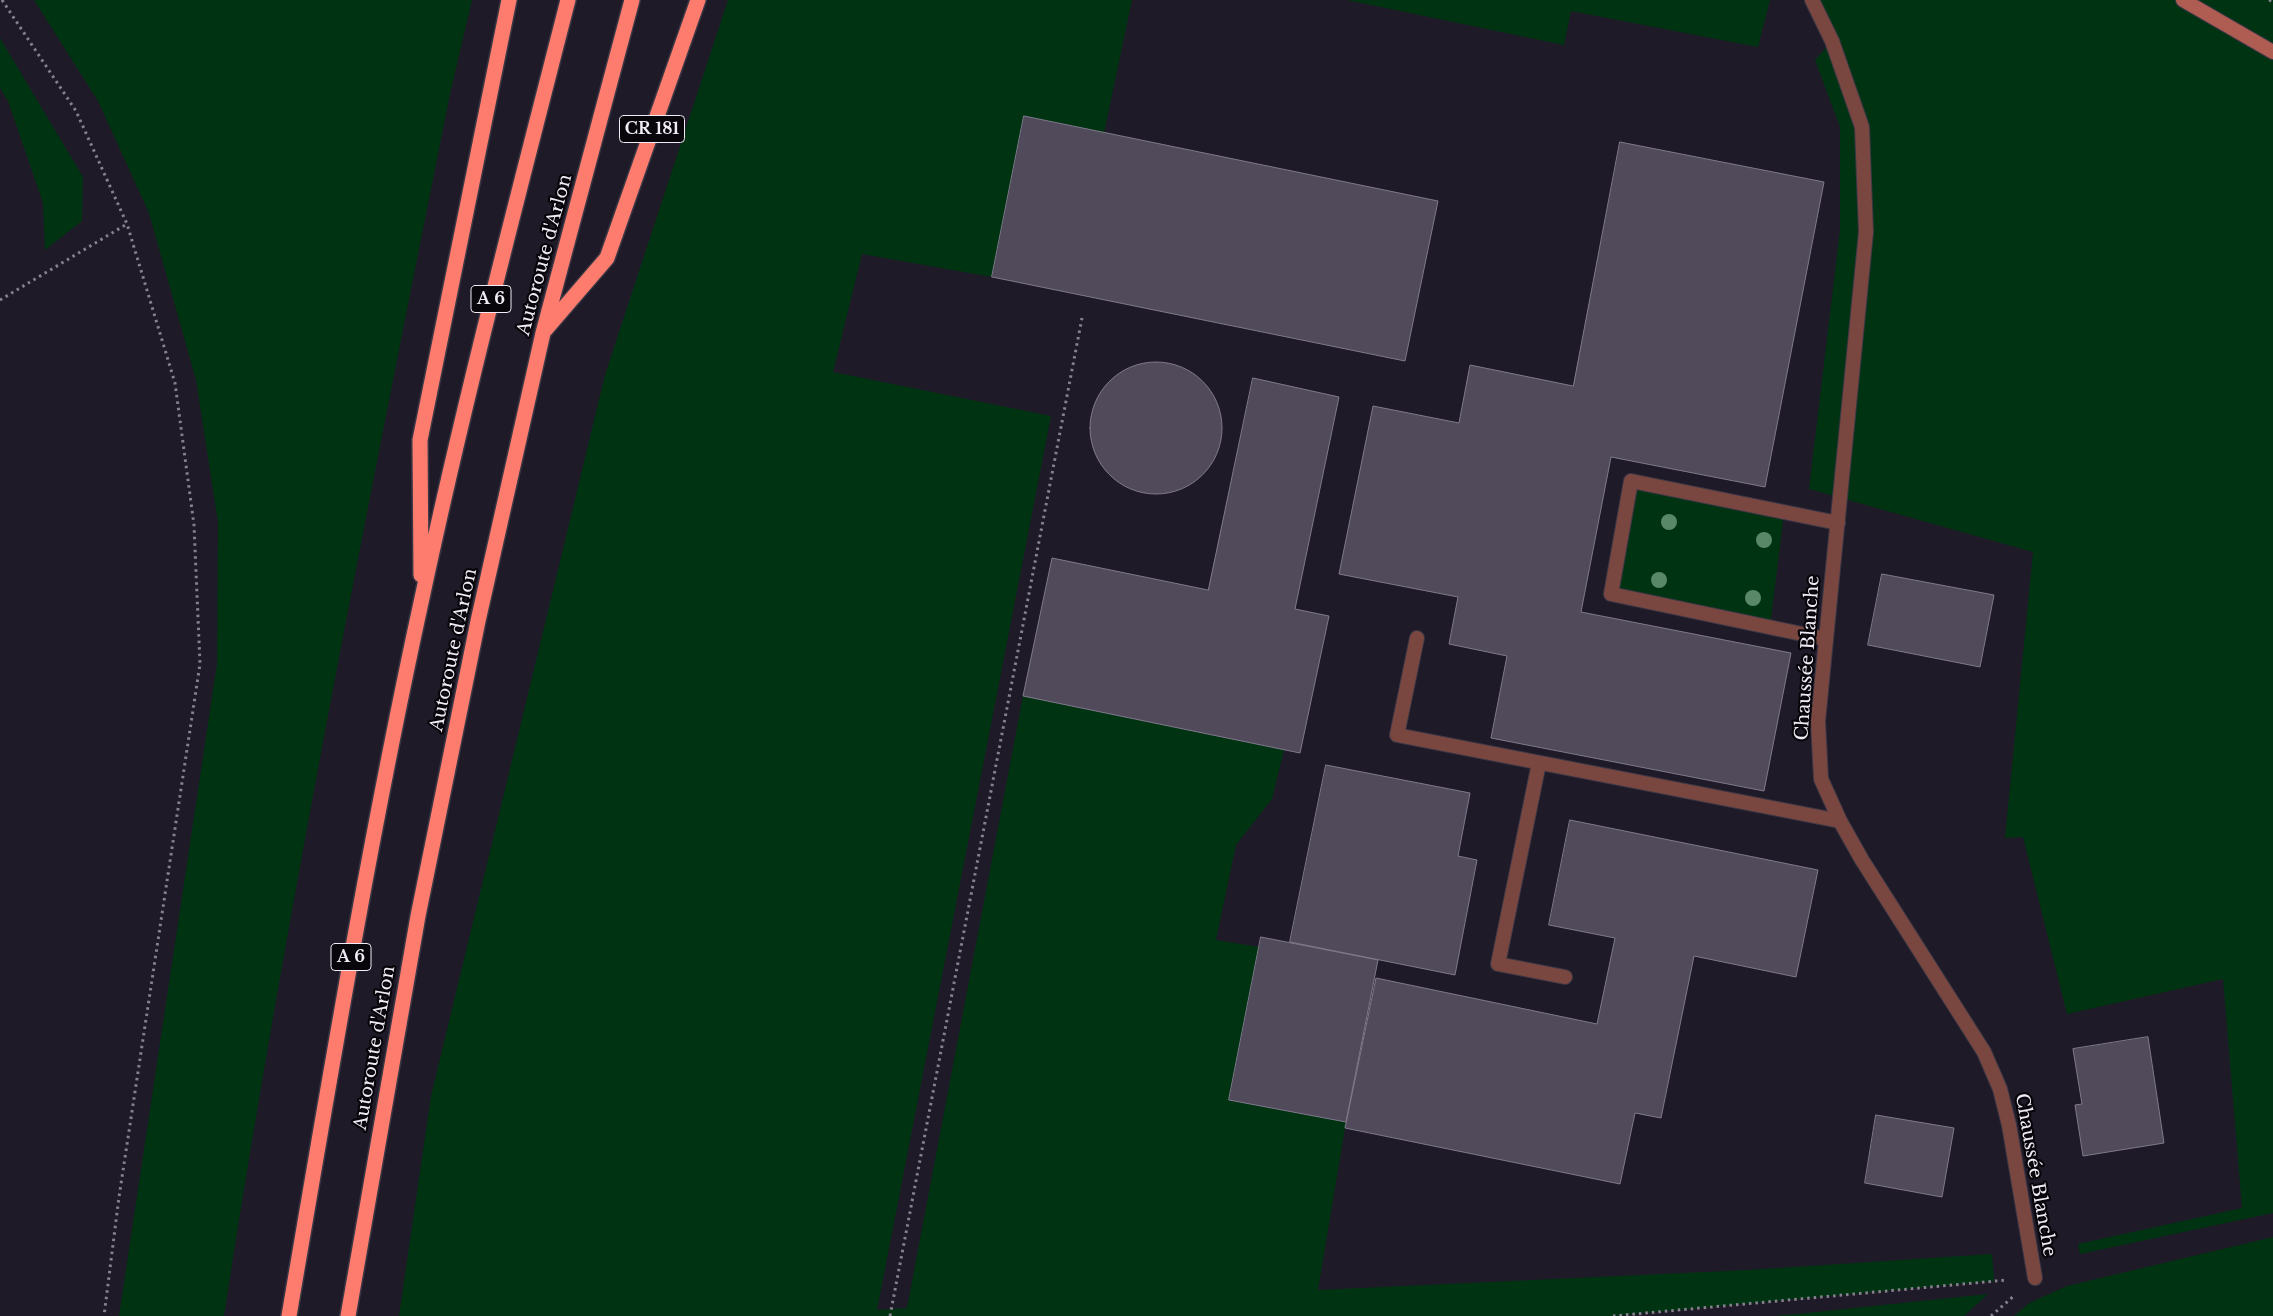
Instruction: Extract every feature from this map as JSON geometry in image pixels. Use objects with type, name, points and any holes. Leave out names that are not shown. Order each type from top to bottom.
[{"type":"highway","name":"A 6","points":[[421,600],[420,440],[509,0]]},
{"type":"highway","name":"A 6","points":[[289,1316],[346,980],[421,600],[473,373],[568,0]]},
{"type":"highway","name":"Autoroute d'Arlon","points":[[348,1316],[418,916],[478,621],[543,333],[632,0]]},
{"type":"highway","name":"CR 181","points":[[543,333],[607,258],[698,0]]},
{"type":"main road","points":[[2183,0],[2273,52]]},
{"type":"street","name":"Chaussée Blanche","points":[[1812,0],[1832,41],[1862,127],[1866,232],[1818,721],[1821,779],[1840,821],[1862,860],[1984,1052],[1997,1082],[2009,1125],[2034,1278]]},
{"type":"street","points":[[1826,640],[1611,594],[1631,481],[1838,524]]},
{"type":"street","points":[[1417,638],[1397,735],[1840,821]]},
{"type":"street","points":[[1539,763],[1498,964],[1565,978]]},
{"type":"path","points":[[2,0],[76,111],[127,224],[174,383],[194,525],[200,664],[124,1168],[104,1316]]},
{"type":"path","points":[[2269,0],[2273,2]]},
{"type":"path","points":[[0,300],[127,224]]},
{"type":"path","points":[[890,1316],[1082,318]]},
{"type":"path","points":[[1613,1316],[2034,1278]]},
{"type":"green space","points":[[34,0],[472,0],[450,94],[330,704],[274,1010],[224,1316],[119,1316],[217,664],[218,522],[196,380],[149,213],[98,101]]},
{"type":"green space","points":[[728,0],[1132,0],[1104,133],[992,277],[862,254],[833,372],[1051,416],[877,1310],[907,1308],[1023,696],[1284,750],[1272,799],[1236,845],[1216,940],[1259,947],[1229,1100],[1346,1122],[1318,1290],[1748,1270],[1992,1254],[1994,1281],[1613,1316],[399,1316],[431,1096],[605,375]]},
{"type":"green space","points":[[1347,0],[1770,0],[1758,47],[1571,11],[1564,45]]},
{"type":"green space","points":[[1812,0],[2273,0],[2273,1213],[2080,1254],[2078,1244],[2242,1208],[2223,979],[2067,1014],[2023,837],[2005,838],[2033,552],[1809,489],[1840,230],[1840,127],[1815,60],[1832,41]]},
{"type":"green space","points":[[0,38],[83,177],[82,221],[45,250],[43,203],[8,101],[0,88]]},
{"type":"green space","points":[[1631,481],[1784,513],[1770,627],[1611,594]]},
{"type":"green space","points":[[2273,1237],[2273,1316],[2014,1316],[2029,1303],[2067,1286]]},
{"type":"green space","points":[[1988,1294],[1964,1316],[1774,1316],[1797,1314]]},
{"type":"building","points":[[1024,116],[1438,201],[1405,361],[992,277]]},
{"type":"building","points":[[1620,142],[1824,182],[1765,487],[1611,457],[1581,612],[1791,653],[1764,791],[1491,738],[1507,656],[1449,644],[1458,597],[1339,574],[1373,406],[1459,423],[1470,365],[1573,386]]},
{"type":"building","points":[[1156,362],[1181,367],[1192,373],[1202,382],[1211,392],[1217,403],[1222,428],[1217,453],[1211,464],[1202,474],[1192,483],[1181,489],[1156,494],[1131,489],[1120,483],[1110,474],[1101,464],[1095,453],[1090,428],[1095,403],[1101,392],[1110,382],[1120,373],[1131,367]]},
{"type":"building","points":[[1253,378],[1339,397],[1295,609],[1329,616],[1300,753],[1023,696],[1052,558],[1208,590]]},
{"type":"building","points":[[1882,574],[1994,595],[1980,667],[1868,645]]},
{"type":"building","points":[[1326,765],[1470,793],[1458,856],[1477,860],[1455,975],[1290,942]]},
{"type":"building","points":[[1570,820],[1818,870],[1796,977],[1694,956],[1661,1118],[1635,1113],[1620,1184],[1345,1128],[1376,978],[1597,1024],[1615,938],[1549,925]]},
{"type":"building","points":[[1261,937],[1378,960],[1346,1122],[1229,1100]]},
{"type":"building","points":[[2148,1037],[2164,1143],[2083,1156],[2075,1105],[2082,1104],[2073,1049]]},
{"type":"building","points":[[1876,1115],[1954,1128],[1942,1197],[1865,1183]]}]
